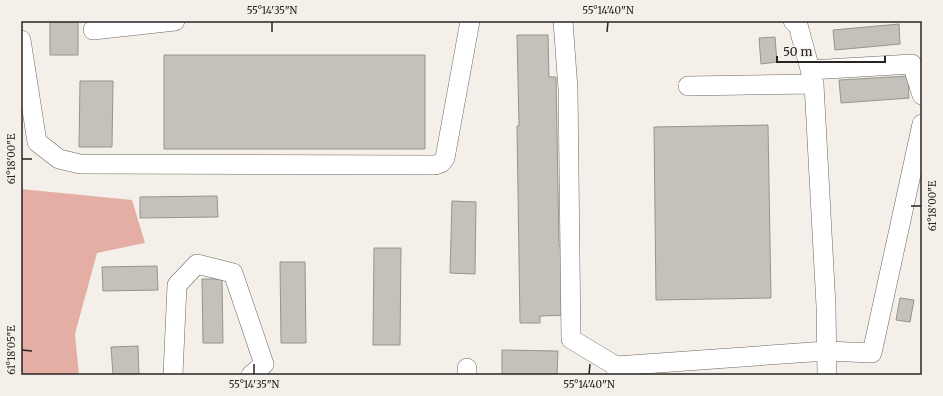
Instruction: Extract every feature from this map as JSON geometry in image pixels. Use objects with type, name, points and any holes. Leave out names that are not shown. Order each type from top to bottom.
[{"type":"street","points":[[93,30],[175,21]]},
{"type":"street","points":[[21,40],[37,142],[59,159],[80,164],[435,165],[442,163],[445,158],[470,21]]},
{"type":"street","points":[[563,21],[568,89],[571,339],[616,370],[826,351],[872,353],[922,124]]},
{"type":"street","points":[[793,21],[798,25],[812,77],[826,306],[827,375]]},
{"type":"street","points":[[688,86],[812,77],[912,64],[922,94]]},
{"type":"street","points":[[173,375],[177,285],[197,264],[233,272],[264,364],[251,375]]},
{"type":"shaded area","points":[[21,189],[132,200],[145,243],[97,253],[75,334],[79,375],[21,375]]},
{"type":"building","points":[[50,21],[78,21],[78,55],[50,55]]},
{"type":"building","points":[[899,24],[900,44],[835,50],[833,30]]},
{"type":"building","points":[[517,35],[548,35],[549,77],[556,77],[559,246],[567,246],[568,315],[540,316],[540,323],[520,323]]},
{"type":"building","points":[[775,37],[777,62],[761,64],[759,38]]},
{"type":"building","points":[[164,55],[425,55],[425,149],[164,149]]},
{"type":"building","points":[[908,76],[909,98],[841,103],[839,80]]},
{"type":"building","points":[[80,81],[113,81],[112,147],[79,147]]},
{"type":"building","points":[[768,125],[771,298],[656,300],[654,127]]},
{"type":"building","points":[[217,196],[218,217],[140,218],[140,197]]},
{"type":"building","points":[[452,201],[476,202],[475,274],[450,273]]},
{"type":"building","points":[[374,248],[401,248],[400,345],[373,345]]},
{"type":"building","points":[[280,262],[305,262],[306,343],[281,343]]},
{"type":"building","points":[[157,266],[158,290],[103,291],[102,267]]},
{"type":"building","points":[[202,279],[222,279],[223,343],[203,343]]},
{"type":"building","points":[[900,298],[914,300],[910,322],[896,320]]},
{"type":"building","points":[[138,346],[139,375],[113,375],[111,347]]},
{"type":"building","points":[[502,350],[558,351],[557,375],[502,375]]}]
